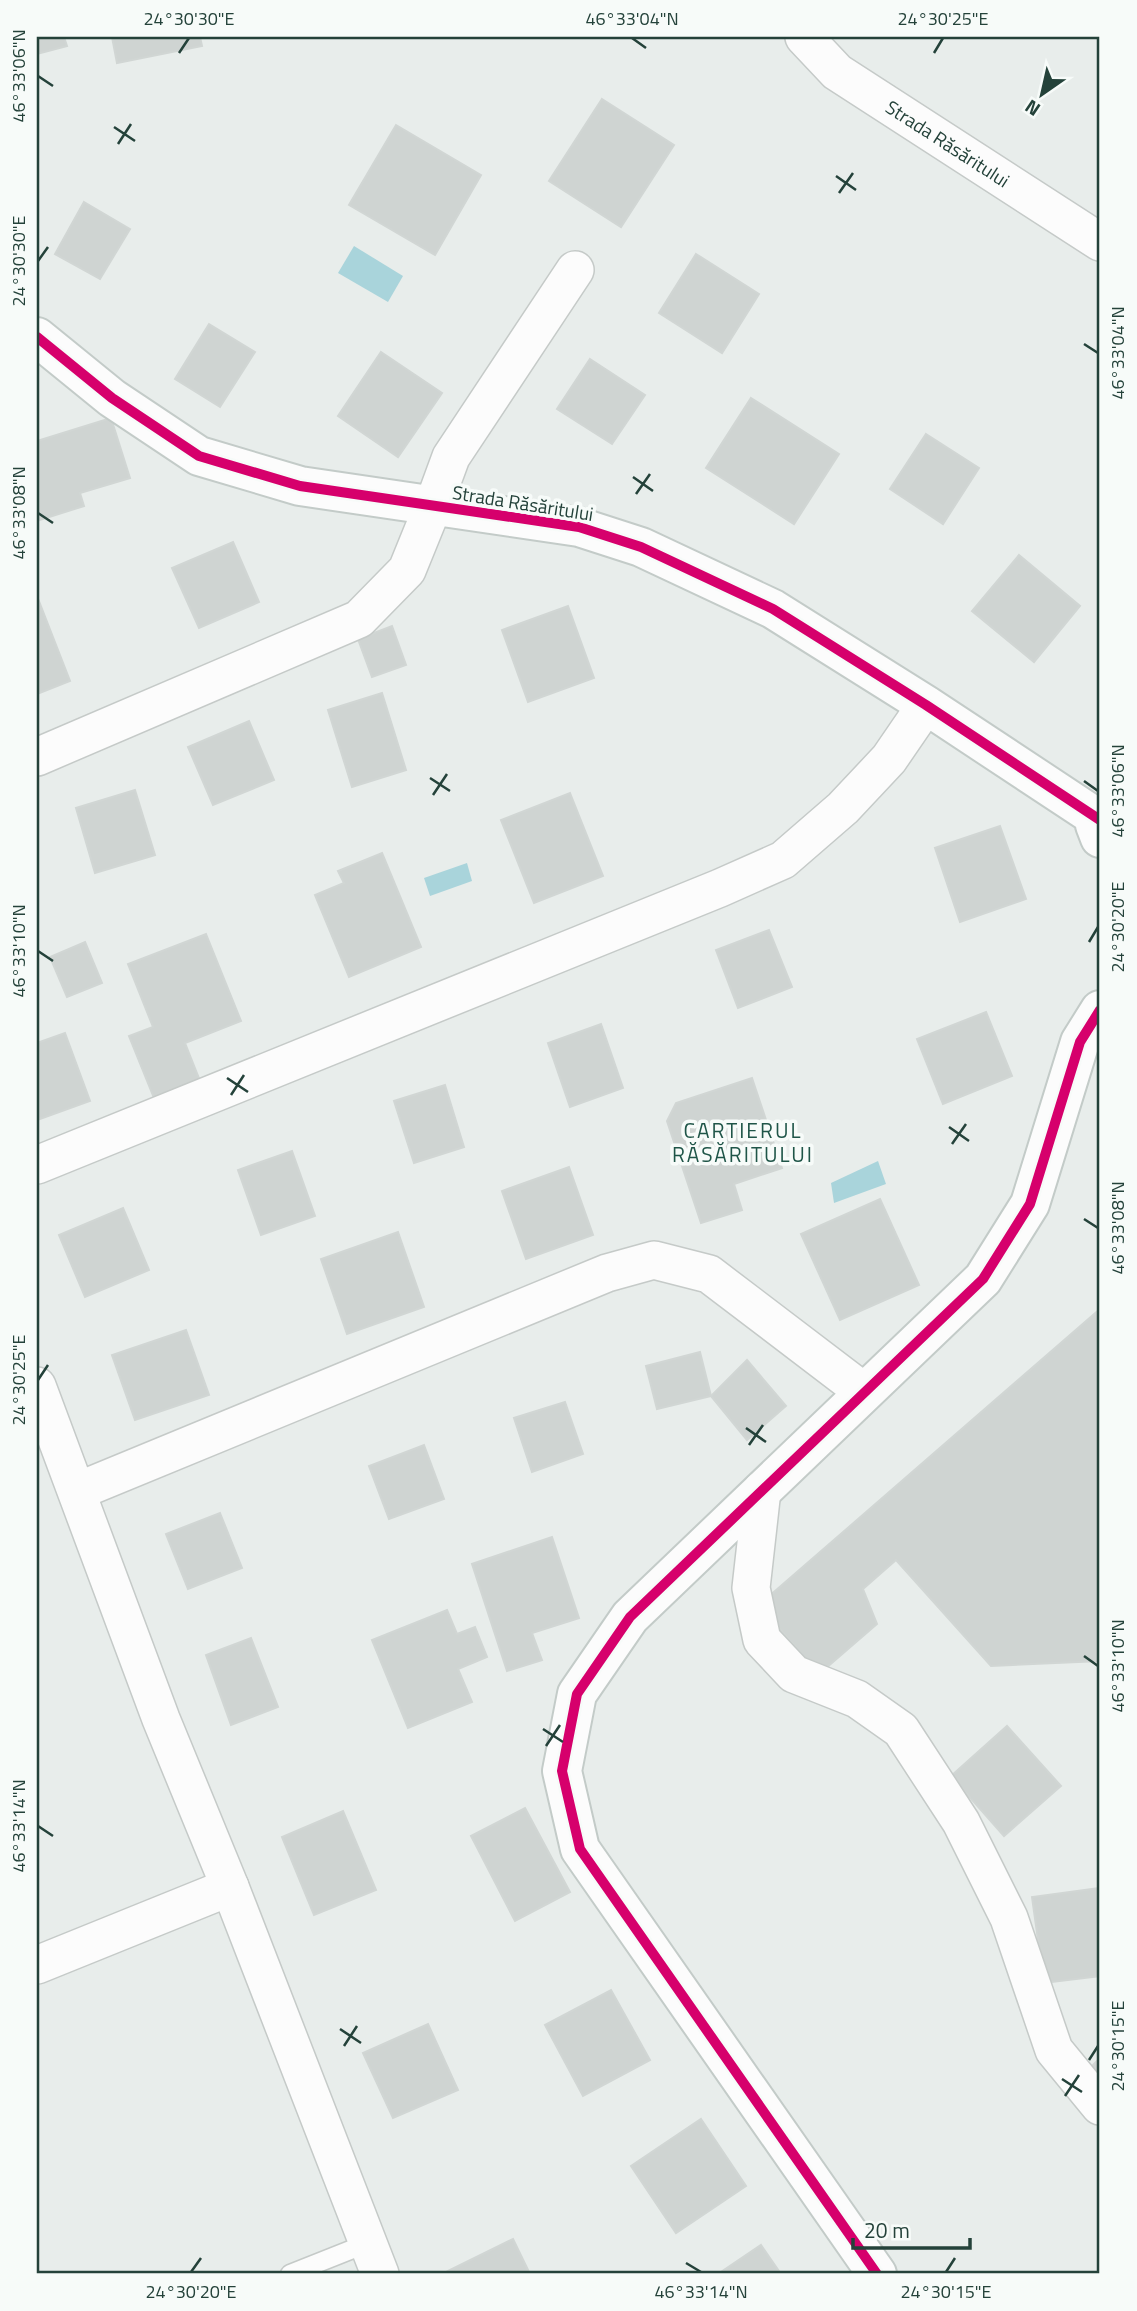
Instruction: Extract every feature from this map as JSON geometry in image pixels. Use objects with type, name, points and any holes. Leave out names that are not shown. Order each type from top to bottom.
[{"type":"street","name":"Strada Răsăritului","points":[[804,37],[837,72],[1100,242]]},
{"type":"street","points":[[37,757],[359,619],[407,570],[451,457],[575,270]]},
{"type":"street","name":"Strada Răsăritului","points":[[37,337],[112,398],[199,456],[300,486],[579,527],[641,547],[773,609],[926,705],[1099,825]]},
{"type":"street","points":[[37,1165],[783,860],[843,808],[889,759],[926,705]]},
{"type":"street","points":[[877,2274],[580,1849],[562,1771],[577,1694],[630,1617],[983,1279],[1030,1204],[1080,1042],[1100,1010]]},
{"type":"street","points":[[78,1491],[607,1273],[654,1260],[709,1274],[864,1392]]},
{"type":"street","points":[[38,1392],[78,1491],[162,1719],[374,2258]]},
{"type":"street","points":[[762,1490],[751,1588],[762,1640],[794,1674],[857,1699],[901,1730],[961,1822],[1009,1918],[1054,2050],[1100,2106]]},
{"type":"street","points":[[37,1965],[230,1887]]},
{"type":"lane","points":[[290,2274],[374,2258]]},
{"type":"water","points":[[354,246],[403,276],[388,302],[338,273]]},
{"type":"water","points":[[467,863],[472,881],[430,896],[424,878]]},
{"type":"water","points":[[878,1161],[886,1184],[834,1203],[831,1183]]},
{"type":"building","points":[[37,37],[64,37],[67,46],[37,54]]},
{"type":"building","points":[[112,37],[200,37],[202,46],[117,63]]},
{"type":"building","points":[[602,99],[674,145],[621,227],[549,181]]},
{"type":"building","points":[[396,125],[481,175],[435,255],[349,205]]},
{"type":"building","points":[[84,202],[130,229],[100,279],[55,254]]},
{"type":"building","points":[[696,254],[759,294],[722,353],[659,313]]},
{"type":"building","points":[[209,324],[255,352],[220,407],[175,379]]},
{"type":"building","points":[[381,352],[442,393],[398,457],[338,416]]},
{"type":"building","points":[[590,359],[645,395],[612,444],[557,409]]},
{"type":"building","points":[[751,398],[839,454],[794,524],[706,468]]},
{"type":"building","points":[[111,418],[130,478],[80,493],[84,506],[37,521],[37,441]]},
{"type":"building","points":[[926,434],[979,468],[943,524],[890,489]]},
{"type":"building","points":[[233,542],[259,602],[199,628],[172,568]]},
{"type":"building","points":[[1019,555],[1080,606],[1034,662],[972,611]]},
{"type":"building","points":[[37,596],[70,681],[37,694]]},
{"type":"building","points":[[568,606],[594,678],[528,702],[502,630]]},
{"type":"building","points":[[392,626],[406,665],[372,677],[358,639]]},
{"type":"building","points":[[382,693],[406,770],[352,787],[328,710]]},
{"type":"building","points":[[249,721],[274,780],[213,805],[188,747]]},
{"type":"building","points":[[135,790],[155,855],[95,873],[76,808]]},
{"type":"building","points":[[570,793],[603,876],[534,903],[501,820]]},
{"type":"building","points":[[1000,826],[1026,899],[960,922],[935,848]]},
{"type":"building","points":[[382,853],[421,947],[349,977],[315,895],[344,883],[338,871]]},
{"type":"building","points":[[769,930],[792,987],[738,1008],[716,950]]},
{"type":"building","points":[[206,934],[241,1021],[185,1043],[200,1081],[154,1098],[129,1036],[153,1027],[128,964]]},
{"type":"building","points":[[85,942],[102,983],[67,997],[50,957]]},
{"type":"building","points":[[986,1012],[1012,1076],[943,1104],[917,1039]]},
{"type":"building","points":[[601,1024],[623,1088],[570,1107],[548,1043]]},
{"type":"building","points":[[65,1033],[90,1101],[37,1120],[37,1043]]},
{"type":"building","points":[[752,1078],[782,1168],[734,1184],[742,1210],[701,1223],[667,1121],[676,1103]]},
{"type":"building","points":[[445,1085],[464,1147],[414,1163],[394,1101]]},
{"type":"building","points":[[292,1151],[315,1216],[261,1235],[238,1170]]},
{"type":"building","points":[[569,1167],[593,1235],[526,1259],[502,1191]]},
{"type":"building","points":[[880,1199],[919,1285],[840,1320],[801,1234]]},
{"type":"building","points":[[123,1208],[149,1270],[85,1297],[59,1235]]},
{"type":"building","points":[[398,1232],[424,1307],[347,1334],[321,1259]]},
{"type":"building","points":[[1100,1309],[1100,1661],[991,1666],[896,1560],[863,1589],[877,1624],[819,1674],[759,1605]]},
{"type":"building","points":[[186,1330],[209,1395],[135,1420],[112,1355]]},
{"type":"building","points":[[700,1352],[711,1396],[657,1409],[646,1366]]},
{"type":"building","points":[[747,1360],[786,1406],[747,1440],[711,1396]]},
{"type":"building","points":[[565,1402],[583,1454],[532,1472],[514,1418]]},
{"type":"building","points":[[424,1445],[444,1499],[389,1519],[369,1466]]},
{"type":"building","points":[[220,1513],[242,1568],[188,1589],[166,1534]]},
{"type":"building","points":[[552,1537],[579,1618],[532,1633],[542,1660],[507,1671],[472,1564]]},
{"type":"building","points":[[447,1610],[457,1634],[475,1627],[487,1657],[458,1669],[472,1702],[408,1728],[372,1640]]},
{"type":"building","points":[[251,1638],[278,1707],[231,1725],[206,1655]]},
{"type":"building","points":[[1007,1726],[1061,1786],[1004,1836],[951,1776]]},
{"type":"building","points":[[525,1808],[570,1892],[515,1921],[471,1836]]},
{"type":"building","points":[[343,1811],[376,1890],[314,1915],[282,1837]]},
{"type":"building","points":[[1100,1888],[1100,1976],[1044,1983],[1032,1897]]},
{"type":"building","points":[[611,1990],[650,2060],[583,2096],[545,2025]]},
{"type":"building","points":[[428,2024],[458,2090],[393,2118],[363,2053]]},
{"type":"building","points":[[1100,2058],[1100,2081],[1089,2069]]},
{"type":"building","points":[[701,2119],[746,2186],[676,2233],[631,2166]]},
{"type":"building","points":[[513,2239],[530,2274],[442,2274]]},
{"type":"building","points":[[761,2245],[781,2274],[718,2274]]},
{"type":"cycle path","points":[[37,337],[112,398],[199,456],[300,486],[579,527],[641,547],[773,609],[926,705],[1100,820]]},
{"type":"cycle path","points":[[877,2274],[580,1849],[562,1771],[577,1694],[630,1617],[983,1279],[1030,1204],[1080,1042],[1100,1010]]},
{"type":"district","name":"CARTIERUL RĂSĂRITULUI","points":[[743,1143]]}]
